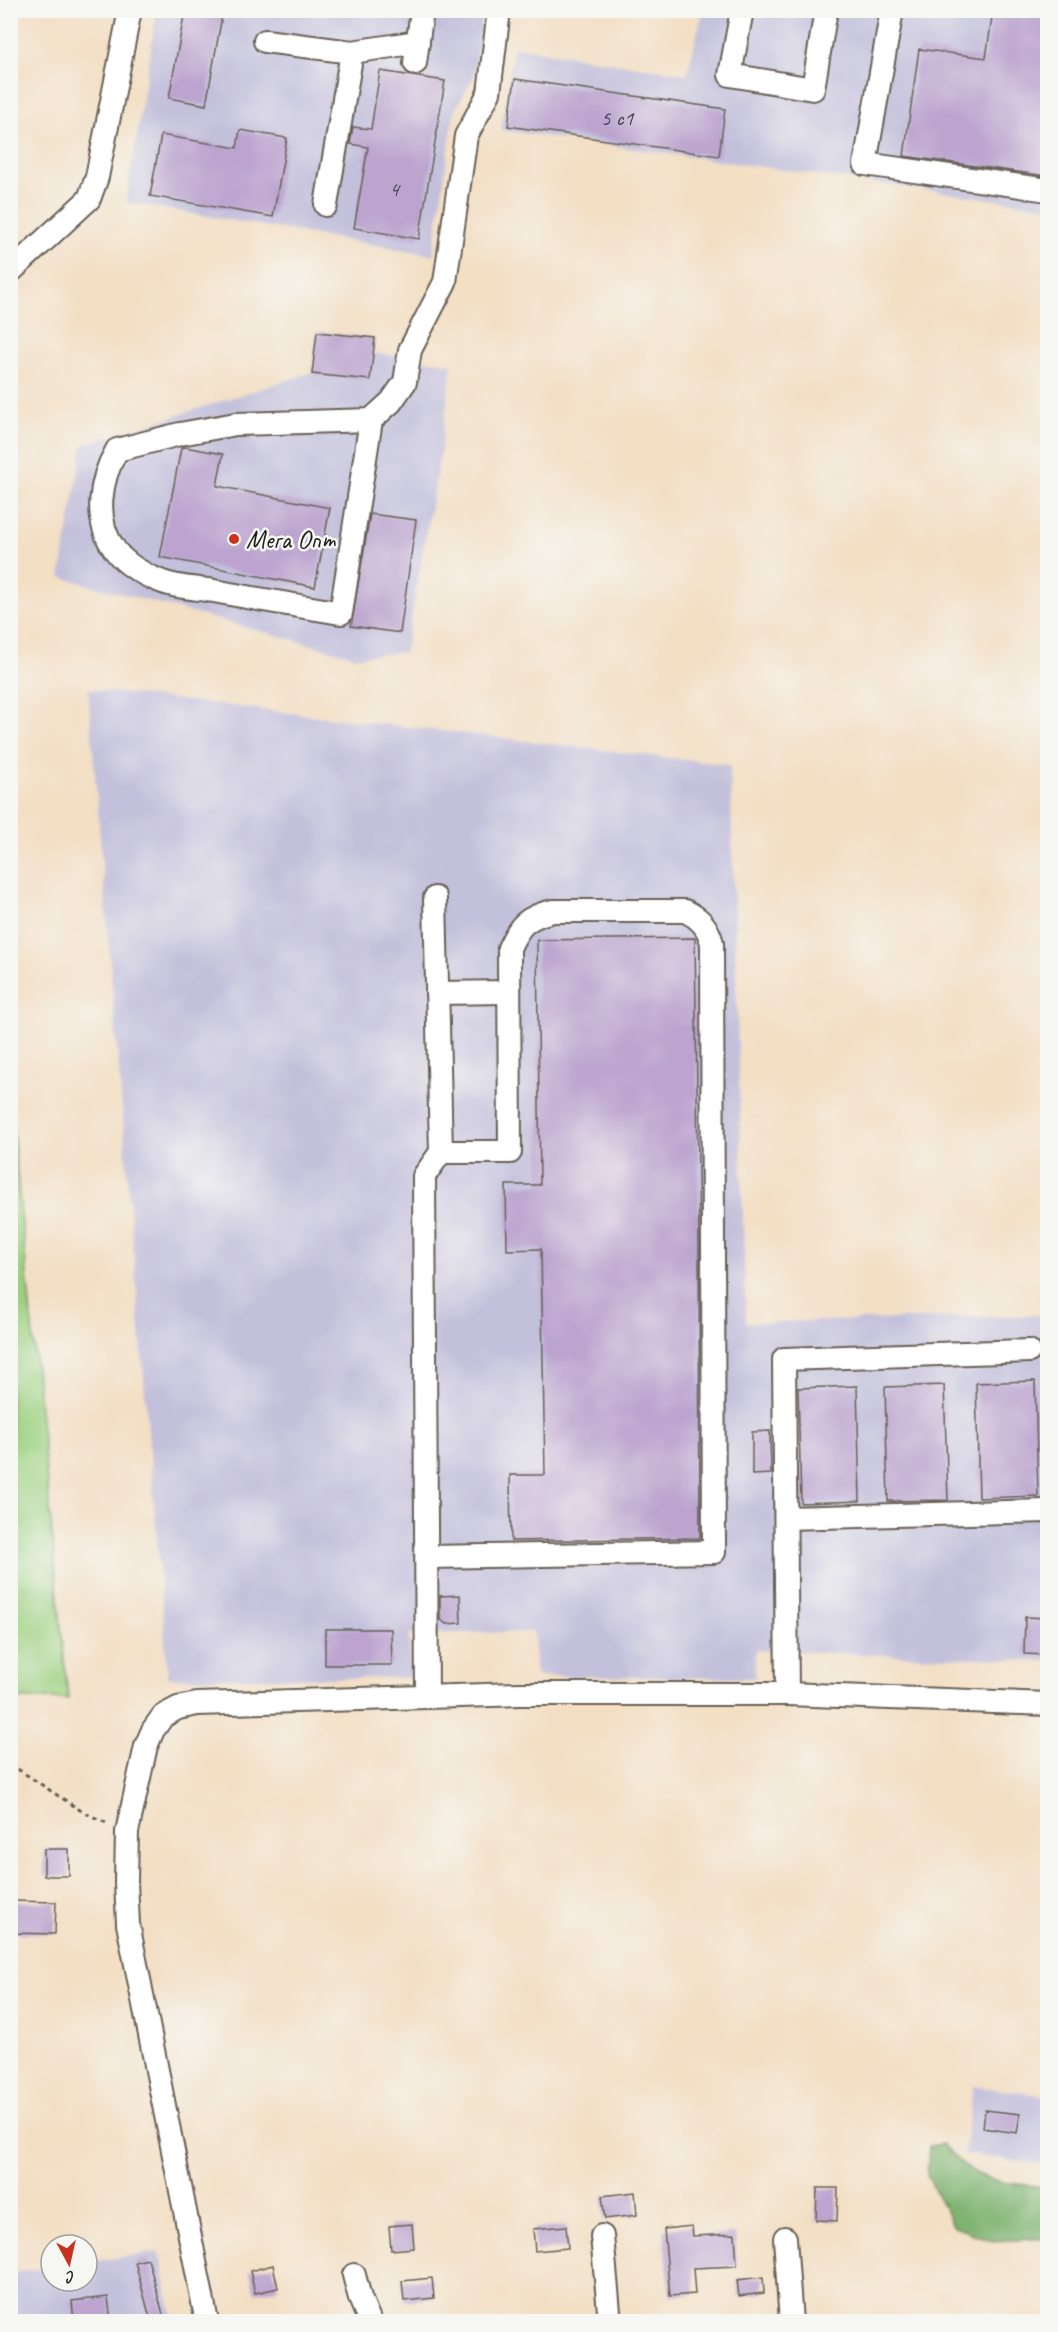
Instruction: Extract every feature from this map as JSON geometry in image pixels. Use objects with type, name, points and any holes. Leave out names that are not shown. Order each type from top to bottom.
[{"type":"street","points":[[10,272],[88,199],[97,177],[130,10]]},
{"type":"street","points":[[265,41],[352,52],[417,52],[423,10]]},
{"type":"street","points":[[371,420],[236,424],[180,434],[117,450],[107,466],[102,488],[102,516],[108,537],[115,551],[132,566],[161,582],[341,613],[371,420],[391,402],[405,382],[410,350],[445,282],[466,136],[489,93],[499,10]]},
{"type":"street","points":[[742,10],[730,75],[813,89],[826,10]]},
{"type":"street","points":[[892,10],[865,164],[1047,190]]},
{"type":"street","points":[[326,205],[352,52]]},
{"type":"street","points":[[428,1697],[424,1176],[441,1152],[435,897]]},
{"type":"street","points":[[427,1557],[714,1552],[712,955],[709,932],[695,916],[685,911],[553,911],[537,914],[525,922],[516,933],[509,948],[510,1152],[441,1152]]},
{"type":"street","points":[[437,993],[509,992]]},
{"type":"street","points":[[787,1694],[784,1359],[1029,1352]]},
{"type":"street","points":[[786,1518],[1047,1512]]},
{"type":"street","points":[[207,2322],[128,1924],[127,1832],[146,1746],[163,1716],[178,1708],[197,1704],[521,1694],[787,1694],[1047,1704]]},
{"type":"street","points":[[602,2236],[610,2322]]},
{"type":"street","points":[[786,2238],[791,2322]]},
{"type":"street","points":[[354,2275],[370,2322]]},
{"type":"path","points":[[10,1764],[83,1812],[127,1832]]},
{"type":"shaded area","points":[[157,11],[483,11],[473,78],[454,112],[433,255],[126,202]]},
{"type":"shaded area","points":[[703,11],[1047,11],[1047,207],[501,130],[514,47],[687,74]]},
{"type":"shaded area","points":[[373,353],[452,364],[439,461],[405,652],[356,657],[60,577],[83,445]]},
{"type":"shaded area","points":[[88,689],[730,765],[746,1323],[1047,1315],[1047,1661],[755,1650],[755,1678],[535,1676],[534,1632],[409,1634],[411,1678],[168,1678]]},
{"type":"shaded area","points":[[973,2086],[1047,2096],[1047,2165],[964,2154]]},
{"type":"shaded area","points":[[159,2252],[173,2321],[11,2321],[10,2273],[39,2269],[39,2293],[99,2293],[99,2260]]},
{"type":"green space","points":[[11,1110],[68,1699],[11,1699]]},
{"type":"green space","points":[[943,2144],[966,2167],[989,2179],[1047,2187],[1047,2238],[993,2241],[954,2227],[927,2175],[929,2146]]},
{"type":"building","points":[[185,10],[223,10],[206,105],[169,98]]},
{"type":"building","points":[[993,10],[1047,10],[1047,176],[904,156],[919,49],[986,58]]},
{"type":"building","points":[[380,71],[445,81],[419,239],[354,228],[368,147],[350,144],[353,127],[371,129]]},
{"type":"building","points":[[515,79],[725,109],[719,156],[508,126]]},
{"type":"building","points":[[240,130],[287,138],[273,217],[150,196],[161,135],[237,148]]},
{"type":"building","points":[[317,332],[375,338],[370,380],[312,374]]},
{"type":"building","points":[[181,448],[223,454],[217,486],[330,508],[315,587],[160,557]]},
{"type":"building","points":[[370,514],[416,520],[400,633],[351,626]]},
{"type":"building","points":[[695,938],[700,1538],[511,1541],[510,1475],[545,1475],[541,1249],[507,1250],[506,1185],[540,1185],[537,940]]},
{"type":"building","points":[[1035,1381],[1038,1496],[979,1498],[976,1383]]},
{"type":"building","points":[[944,1385],[948,1500],[888,1501],[885,1387]]},
{"type":"building","points":[[857,1386],[860,1501],[801,1503],[798,1388]]},
{"type":"building","points":[[770,1431],[771,1474],[752,1475],[752,1432]]},
{"type":"building","points":[[460,1595],[461,1623],[446,1624],[440,1619],[440,1596]]},
{"type":"building","points":[[1025,1617],[1047,1618],[1047,1655],[1024,1654]]},
{"type":"building","points":[[325,1629],[391,1629],[392,1665],[325,1665]]},
{"type":"building","points":[[44,1849],[69,1849],[69,1876],[44,1876]]},
{"type":"building","points":[[10,1901],[56,1902],[55,1934],[10,1933]]},
{"type":"building","points":[[985,2110],[1020,2114],[1017,2133],[983,2128]]},
{"type":"building","points":[[817,2188],[838,2188],[837,2221],[816,2220]]},
{"type":"building","points":[[635,2192],[637,2215],[605,2219],[602,2196]]},
{"type":"building","points":[[412,2224],[414,2248],[391,2250],[389,2226]]},
{"type":"building","points":[[566,2226],[568,2248],[535,2251],[533,2229]]},
{"type":"building","points":[[692,2226],[693,2236],[735,2234],[737,2266],[693,2268],[695,2294],[670,2296],[664,2229]]},
{"type":"building","points":[[148,2259],[165,2322],[151,2322],[135,2262]]},
{"type":"building","points":[[273,2265],[278,2288],[255,2293],[250,2271]]},
{"type":"building","points":[[763,2277],[764,2293],[739,2296],[737,2280]]},
{"type":"building","points":[[432,2278],[434,2298],[404,2301],[402,2281]]},
{"type":"building","points":[[108,2297],[111,2322],[74,2322],[72,2301]]},
{"type":"place","name":"Мега Опт","points":[[234,539]]}]
